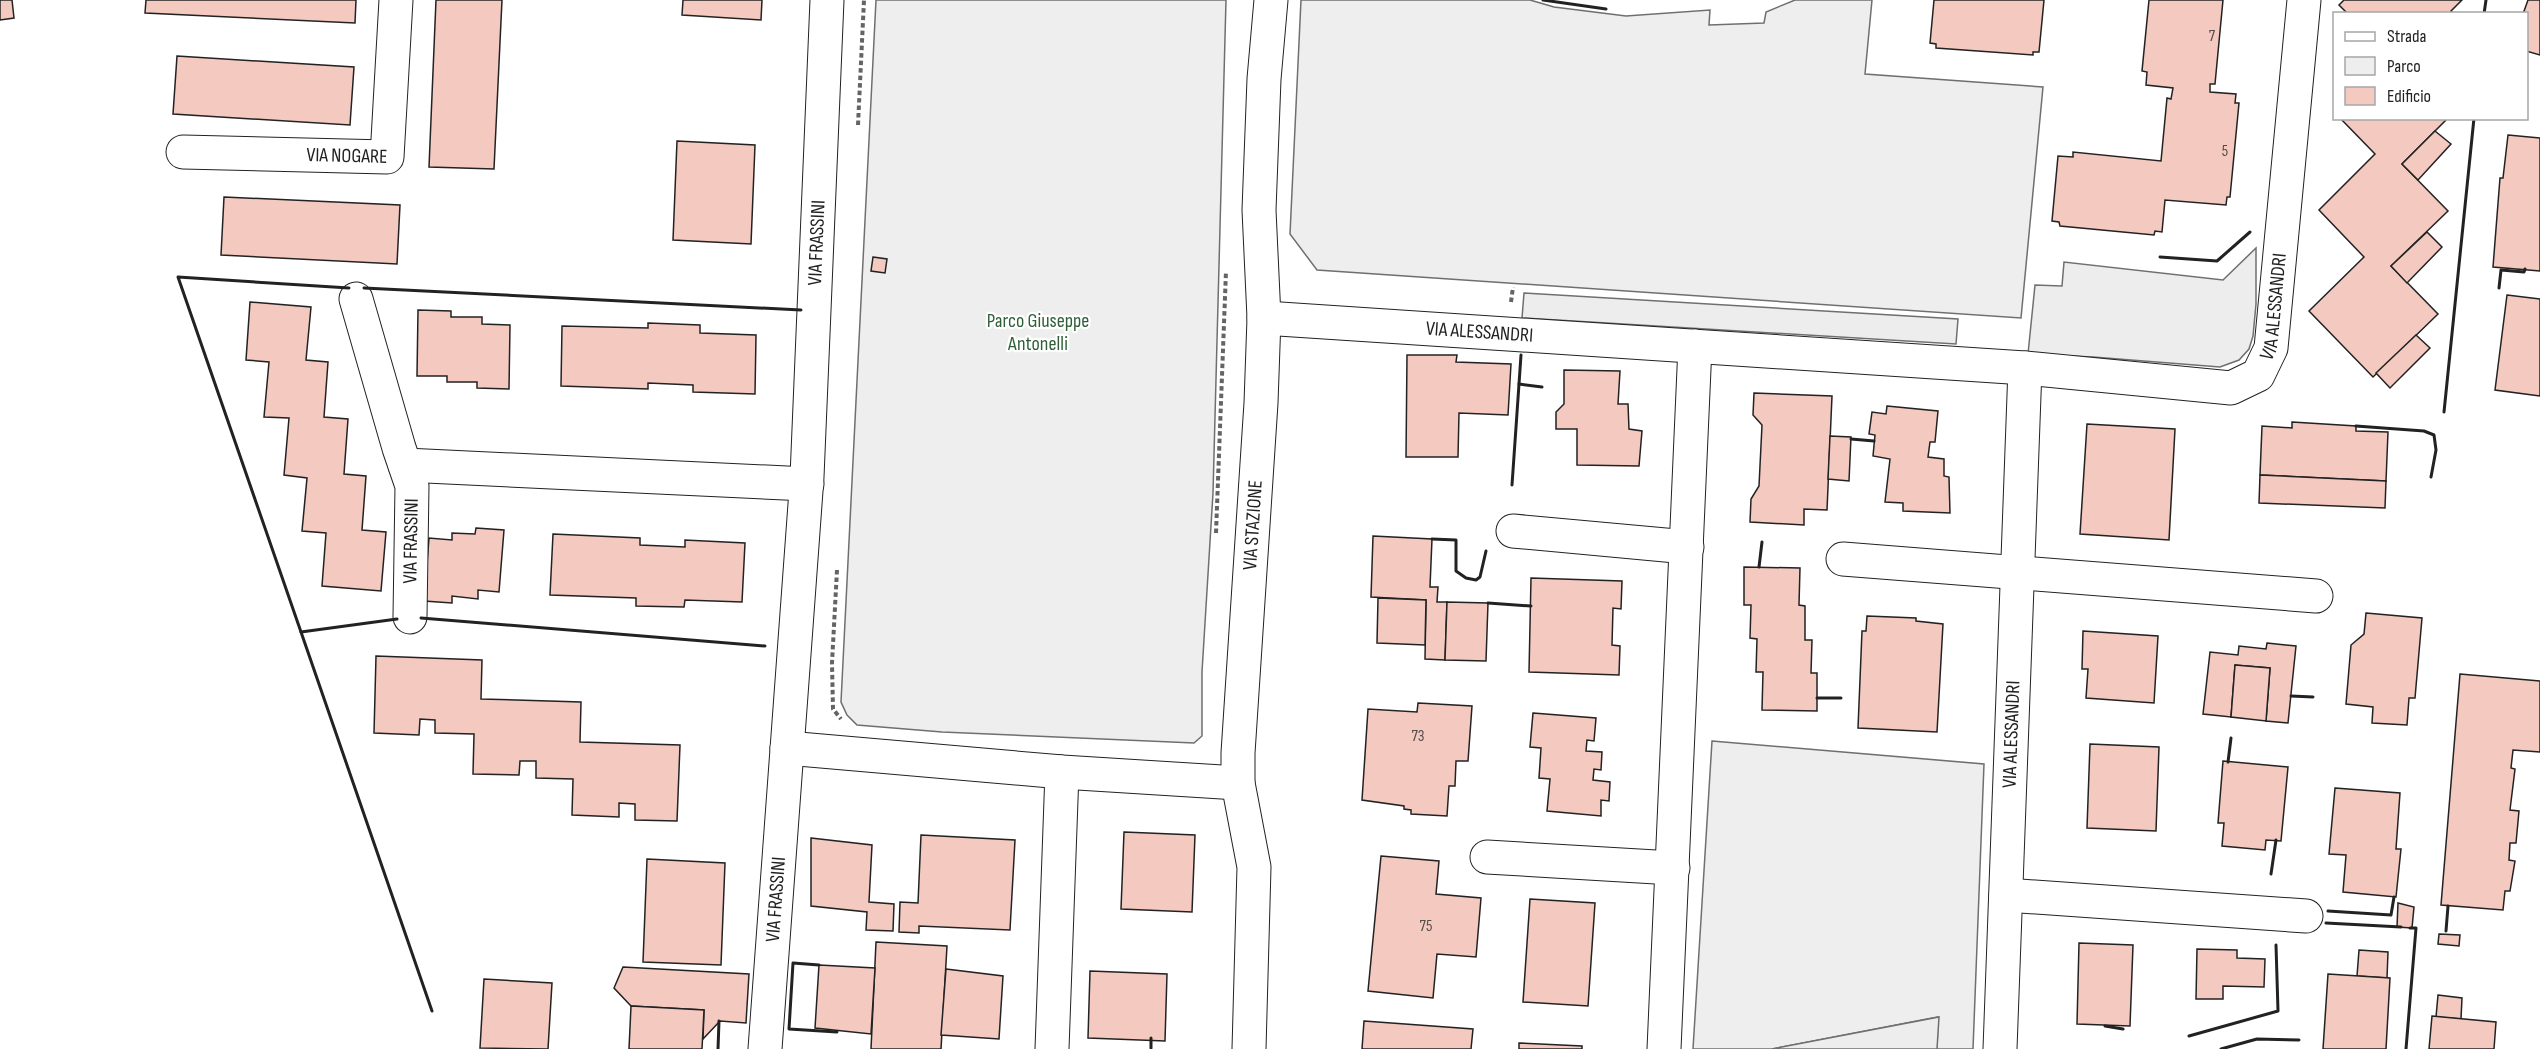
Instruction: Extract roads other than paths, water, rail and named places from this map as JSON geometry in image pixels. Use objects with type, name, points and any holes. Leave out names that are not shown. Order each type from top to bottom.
[{"type":"street","name":"VIA NOGARE","points":[[183,152],[387,157],[396,0]]},
{"type":"street","name":"VIA FRASSINI","points":[[765,1049],[807,484],[827,0]]},
{"type":"street","name":"VIA STAZIONE","points":[[1249,1049],[1254,867],[1238,783],[1261,403],[1264,318],[1259,210],[1264,79],[1270,0]]},
{"type":"street","name":"VIA ALESSANDRI","points":[[1264,318],[2025,368],[2231,388],[2258,375],[2271,348],[2304,0]]},
{"type":"street","name":"VIA FRASSINI","points":[[356,299],[412,486],[410,617]]},
{"type":"street","points":[[1664,1049],[1695,346]]},
{"type":"street","name":"VIA ALESSANDRI","points":[[2000,1049],[2025,368]]},
{"type":"street","points":[[405,465],[807,484]]},
{"type":"street","points":[[1513,531],[1687,548]]},
{"type":"street","points":[[1843,559],[2316,596]]},
{"type":"street","points":[[787,748],[1062,772],[1238,783]]},
{"type":"street","points":[[1052,1049],[1062,772]]},
{"type":"street","points":[[1487,857],[1673,868]]},
{"type":"street","points":[[2006,895],[2306,916]]},
{"type":"park label","name":"Parco Giuseppe Antonelli","points":[[1038,332]]}]
